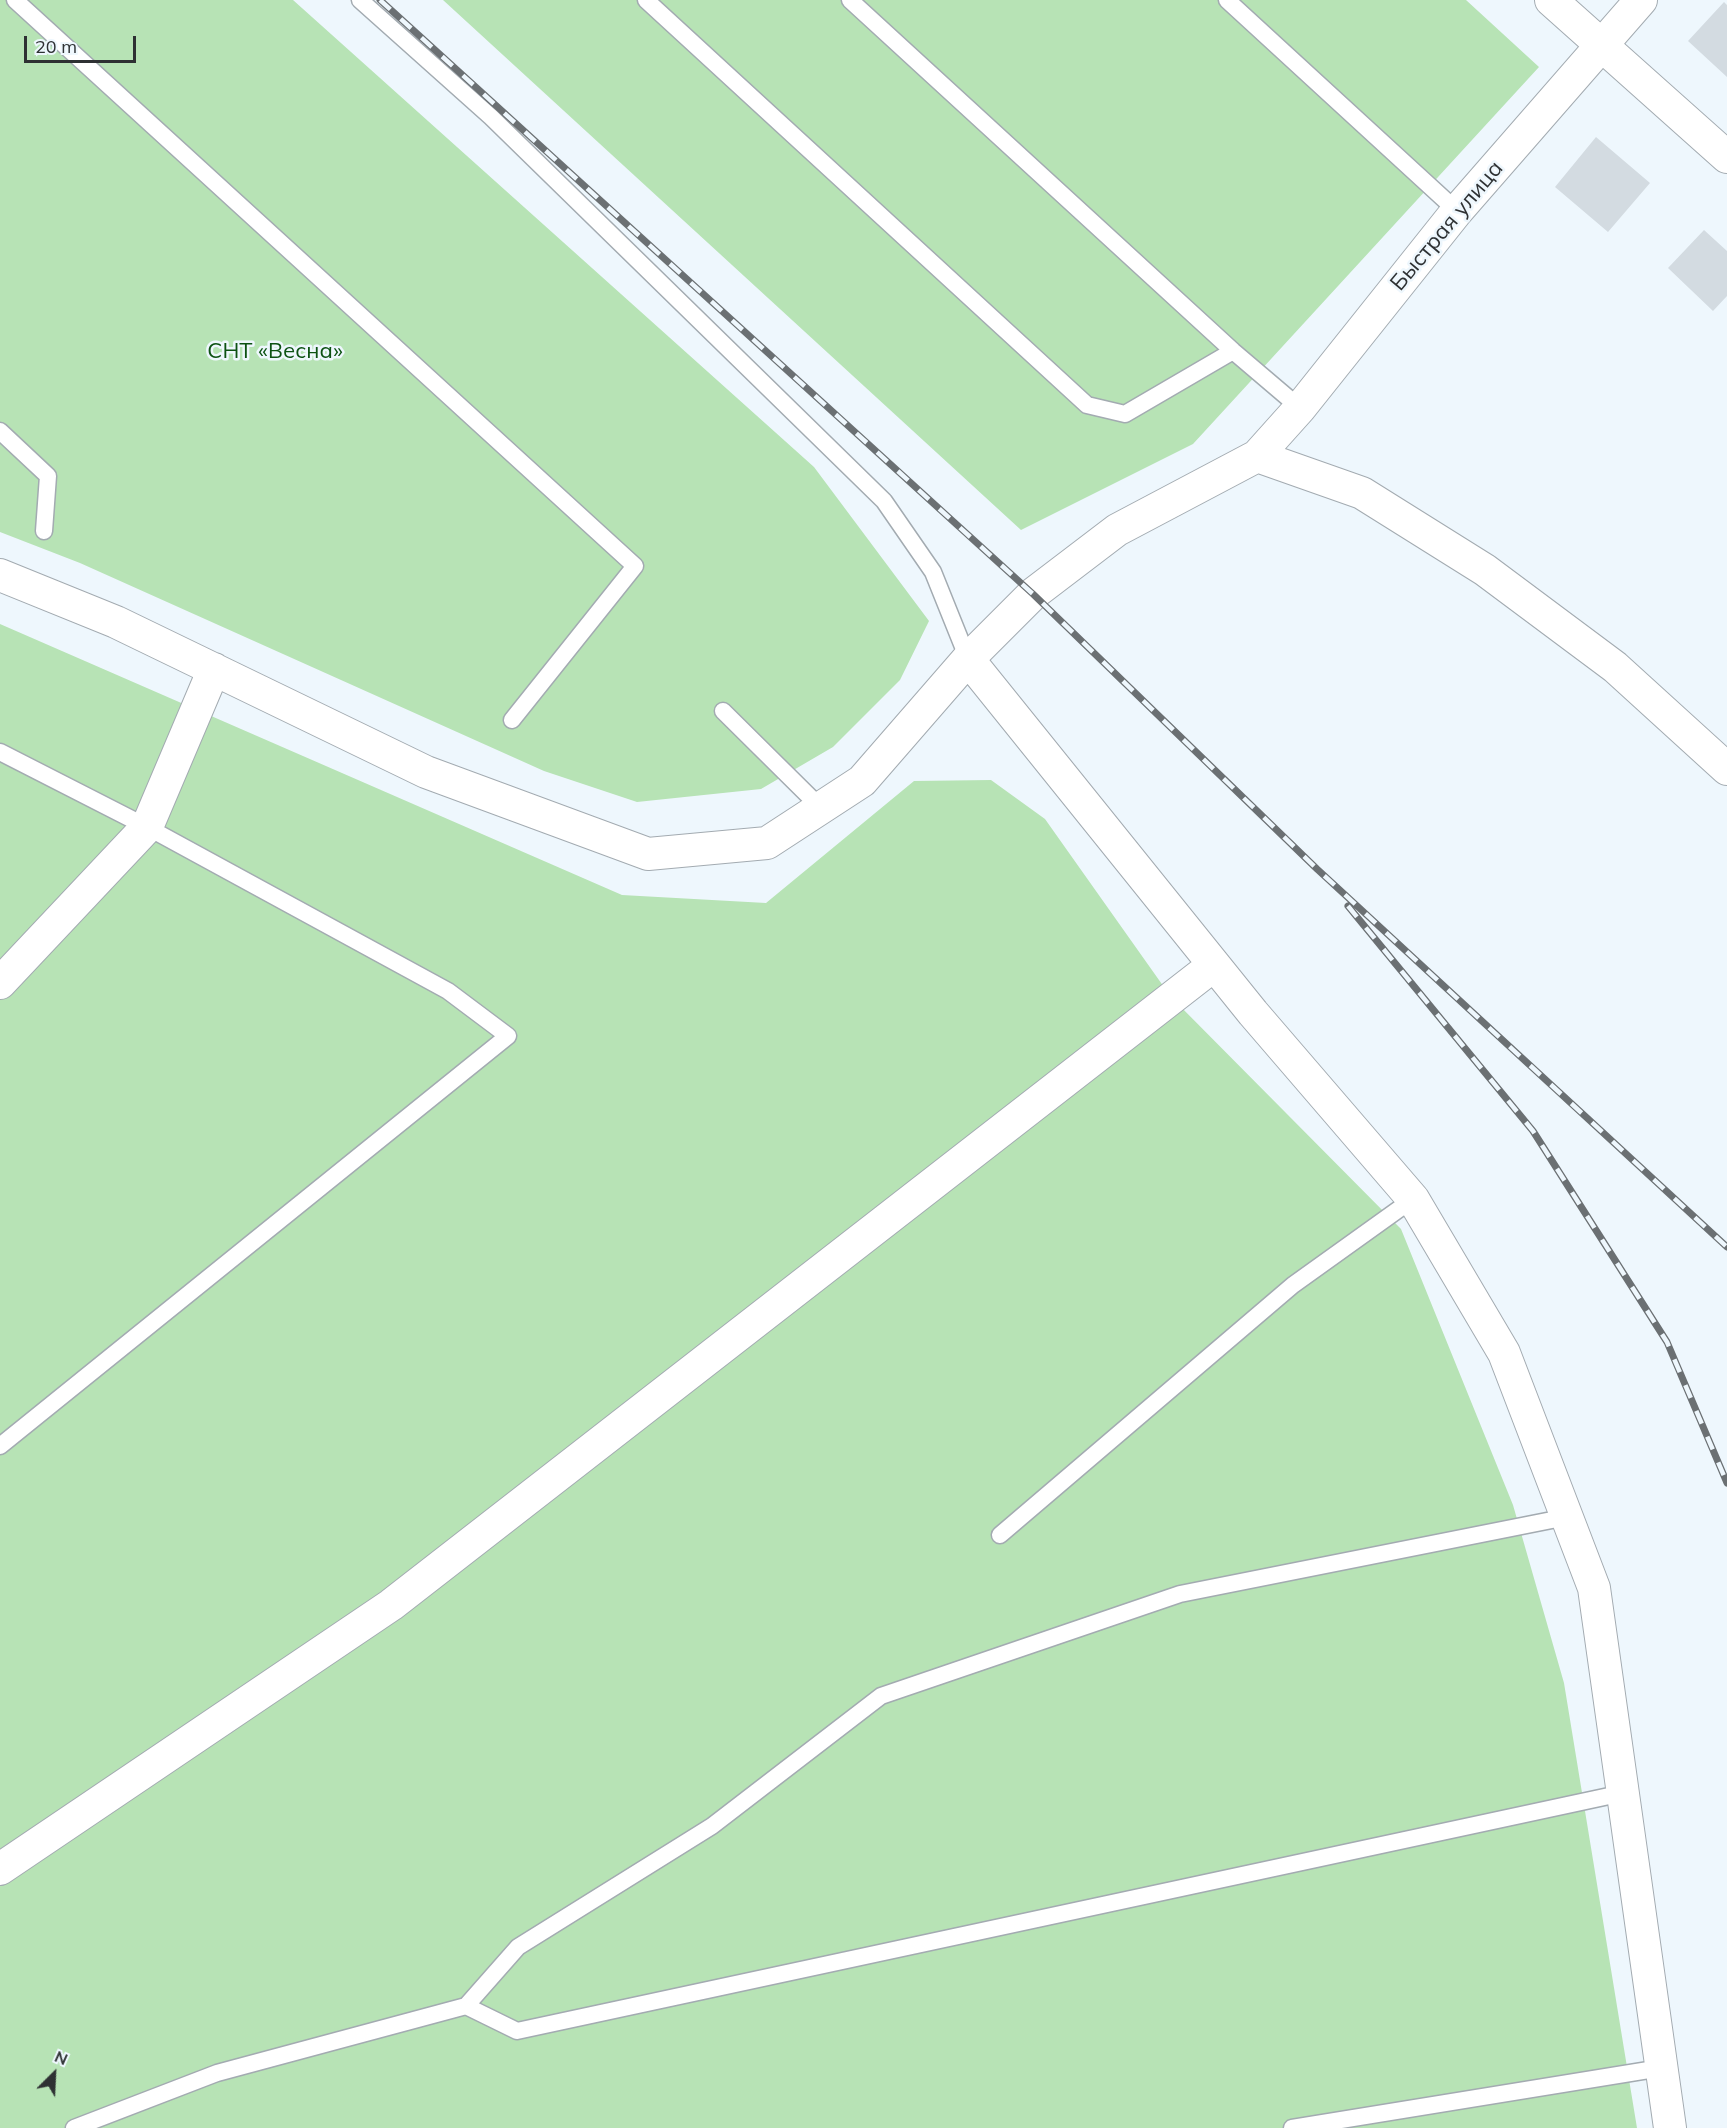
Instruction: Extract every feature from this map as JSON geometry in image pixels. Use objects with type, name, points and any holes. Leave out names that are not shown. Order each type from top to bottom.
[{"type":"street","points":[[1551,0],[1727,157]]},
{"type":"street","name":"Быстрая улица","points":[[1257,456],[1300,408],[1457,211],[1641,0]]},
{"type":"street","points":[[0,574],[117,622],[426,772],[648,855],[767,843],[821,808],[862,781],[968,659],[1033,594],[1117,530],[1257,456],[1362,493],[1485,570],[1615,667],[1727,769]]},
{"type":"street","points":[[968,659],[1253,1013],[1413,1199],[1504,1353],[1594,1588],[1670,2128]]},
{"type":"street","points":[[0,983],[147,827],[214,669]]},
{"type":"street","points":[[0,1869],[391,1605],[1214,964]]},
{"type":"lane","points":[[15,0],[635,566],[512,720]]},
{"type":"lane","points":[[360,0],[491,117],[884,501],[933,572],[968,659]]},
{"type":"lane","points":[[646,0],[1087,405],[1125,414],[1233,351]]},
{"type":"lane","points":[[850,0],[1233,351],[1300,408]]},
{"type":"lane","points":[[1227,0],[1457,211]]},
{"type":"lane","points":[[0,431],[48,476],[44,531]]},
{"type":"lane","points":[[723,711],[821,808]]},
{"type":"lane","points":[[0,752],[147,827],[448,992],[508,1036],[0,1446]]},
{"type":"lane","points":[[1000,1535],[1293,1285],[1413,1199]]},
{"type":"lane","points":[[74,2128],[217,2073],[466,2006],[518,1947],[712,1826],[881,1696],[1180,1594],[1567,1517]]},
{"type":"lane","points":[[466,2006],[518,2031],[1623,1793]]},
{"type":"lane","points":[[1292,2128],[1662,2068]]},
{"type":"green space","name":"СНТ «Весна»","points":[[0,0],[293,0],[814,467],[929,621],[900,680],[833,747],[761,789],[637,802],[544,771],[80,563],[0,532]]},
{"type":"green space","points":[[443,0],[1466,0],[1539,67],[1193,444],[1021,530]]},
{"type":"green space","points":[[0,624],[622,895],[766,903],[914,781],[991,780],[1045,819],[1171,997],[1401,1229],[1513,1505],[1564,1683],[1637,2128],[0,2128]]},
{"type":"building","points":[[1724,2],[1727,5],[1727,77],[1688,41]]},
{"type":"building","points":[[1596,137],[1650,183],[1608,232],[1555,187]]},
{"type":"building","points":[[1704,230],[1727,251],[1727,296],[1713,311],[1668,268]]},
{"type":"railway","points":[[380,0],[1033,594],[1317,869],[1727,1247]]},
{"type":"railway","points":[[1348,906],[1533,1131],[1667,1342],[1727,1483]]}]
